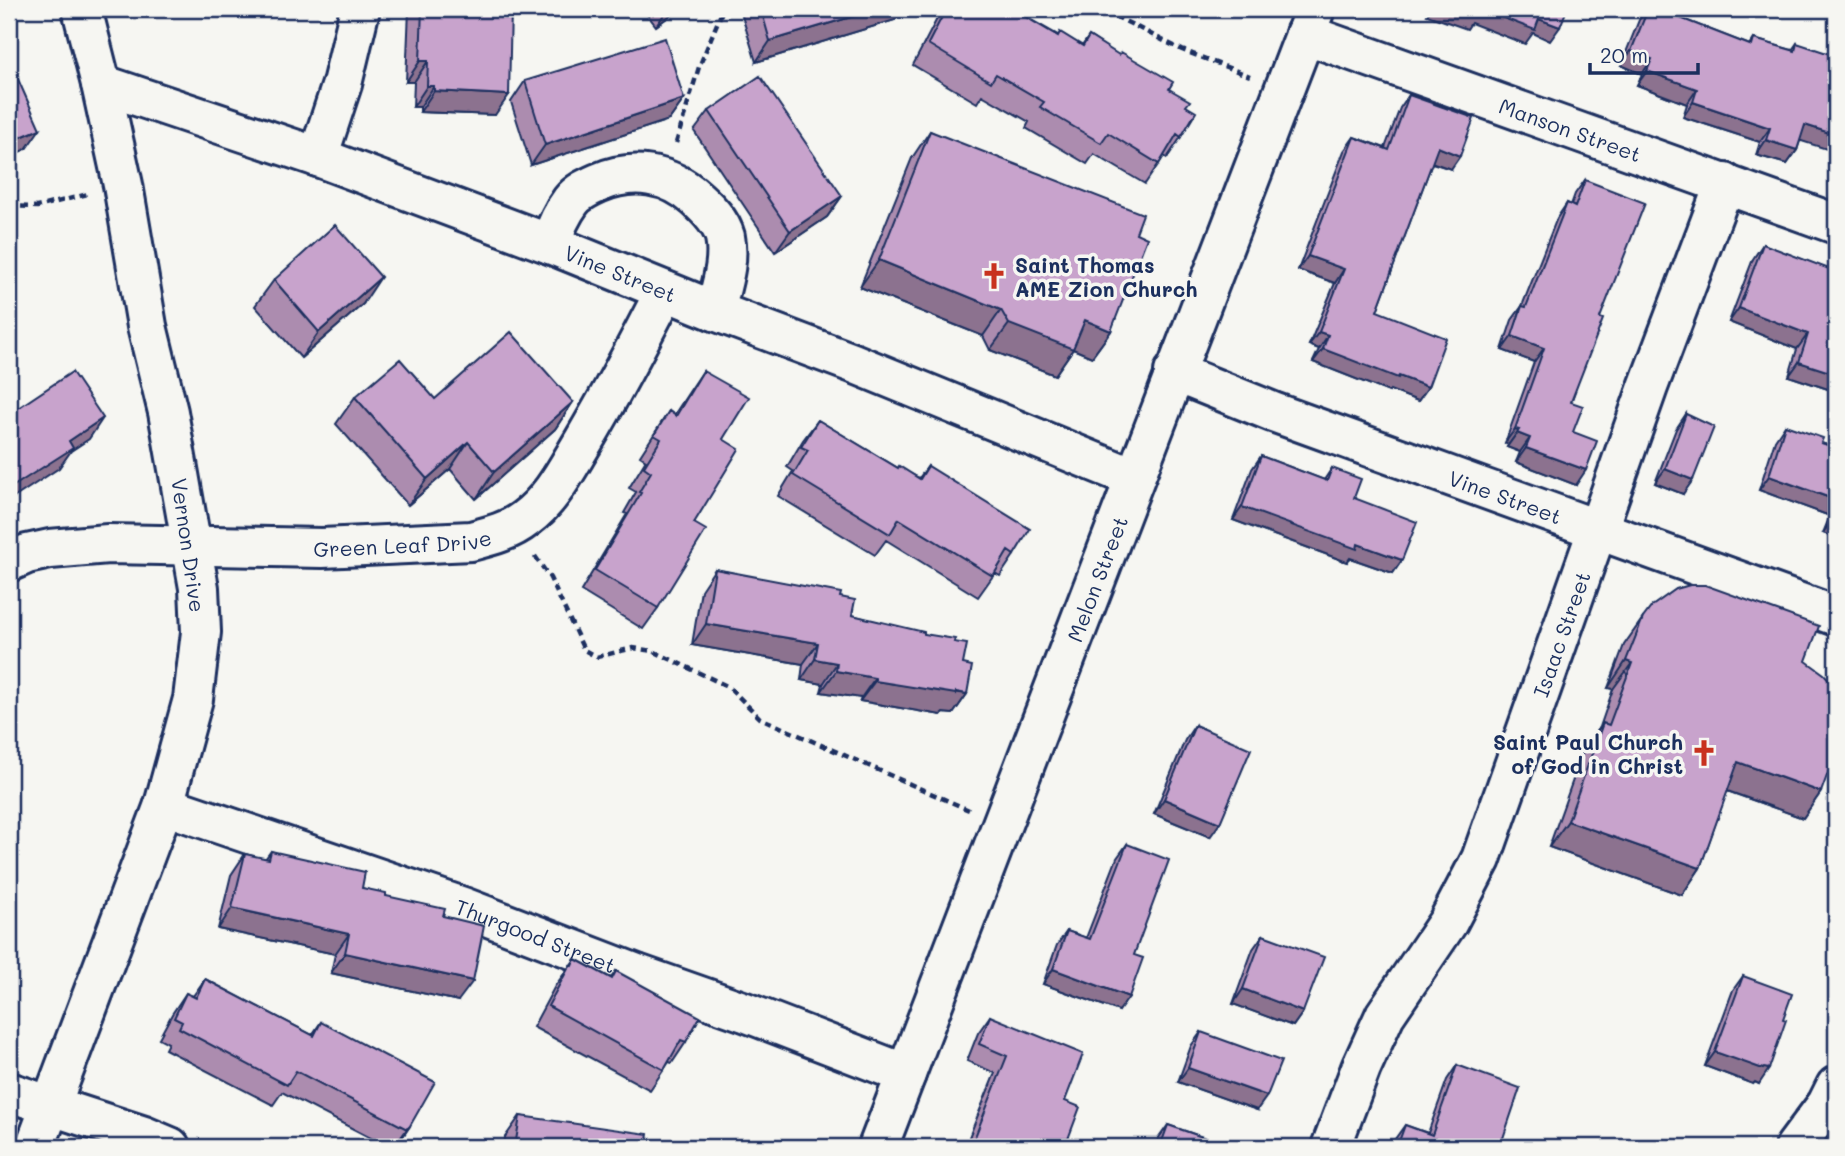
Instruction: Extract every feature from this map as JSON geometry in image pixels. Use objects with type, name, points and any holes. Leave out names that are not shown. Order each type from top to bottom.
[{"type":"street","name":"Vernon Drive","points":[[35,1147],[164,804],[193,699],[201,632],[199,588],[168,412],[146,326],[123,185],[82,9]]},
{"type":"street","points":[[318,157],[342,84],[360,9]]},
{"type":"street","name":"Melon Street","points":[[878,1147],[1310,21]]},
{"type":"street","name":"Manson Street","points":[[1310,21],[1836,225]]},
{"type":"street","name":"Vine Street","points":[[101,84],[318,157],[550,244],[853,363],[1134,478]]},
{"type":"street","points":[[550,244],[556,226],[573,199],[587,188],[614,176],[637,173],[666,179],[687,189],[711,212],[724,234],[728,260],[715,310]]},
{"type":"street","name":"Isaac Street","points":[[1331,1147],[1361,1068],[1385,1016],[1448,922],[1481,859],[1648,387],[1725,183]]},
{"type":"street","name":"Green Leaf Drive","points":[[9,562],[27,554],[108,544],[322,548],[471,541],[491,536],[515,526],[552,494],[620,379],[665,291]]},
{"type":"street","name":"Vine Street","points":[[1174,372],[1273,412],[1836,616]]},
{"type":"street","name":"Thurgood Street","points":[[164,804],[463,907],[906,1074]]},
{"type":"street","points":[[1795,1147],[1827,1104],[1836,1086]]},
{"type":"street","points":[[9,1092],[170,1147]]},
{"type":"path","points":[[666,179],[699,67],[723,9]]},
{"type":"path","points":[[1092,9],[1119,18],[1182,50],[1284,89]]},
{"type":"path","points":[[9,206],[37,207],[123,185]]},
{"type":"path","points":[[515,526],[550,578],[584,650],[597,657],[633,648],[653,651],[729,687],[760,718],[1001,824]]},
{"type":"building","points":[[422,9],[511,9],[509,95],[434,91],[434,86],[427,86],[428,61],[420,61]]},
{"type":"building","points":[[761,9],[878,9],[770,41]]},
{"type":"building","points":[[946,9],[1012,9],[1058,36],[1060,32],[1083,46],[1089,36],[1119,55],[1121,52],[1173,82],[1169,89],[1190,101],[1186,106],[1196,112],[1181,137],[1177,134],[1159,164],[1108,133],[1101,143],[1040,107],[1044,102],[996,74],[991,82],[928,44]]},
{"type":"building","points":[[1456,9],[1479,9],[1476,16]]},
{"type":"building","points":[[1480,9],[1567,9],[1560,27],[1539,19],[1535,30]]},
{"type":"building","points":[[1648,9],[1657,9],[1752,46],[1754,39],[1795,51],[1797,43],[1836,56],[1836,135],[1805,125],[1797,150],[1766,140],[1770,128],[1693,102],[1697,89],[1647,71],[1652,59],[1631,51]]},
{"type":"building","points":[[665,38],[684,99],[545,145],[525,81]]},
{"type":"building","points":[[760,76],[842,196],[790,231],[709,111]]},
{"type":"building","points":[[17,77],[40,129],[9,142],[9,81]]},
{"type":"building","points":[[1409,95],[1474,118],[1460,156],[1438,147],[1377,311],[1446,338],[1428,387],[1323,349],[1328,335],[1319,332],[1344,269],[1308,256],[1354,137],[1389,150]]},
{"type":"building","name":"Saint Thomas AME Zion Church","points":[[930,131],[1143,214],[1136,233],[1147,238],[1111,331],[1085,320],[1073,349],[1009,324],[1001,310],[879,260]]},
{"type":"building","points":[[1585,180],[1645,203],[1571,402],[1583,406],[1573,432],[1597,441],[1586,470],[1526,448],[1530,438],[1517,433],[1519,430],[1515,429],[1544,348],[1512,336],[1522,306],[1526,307],[1567,203],[1575,207]]},
{"type":"building","points":[[335,225],[381,277],[319,332],[274,280]]},
{"type":"building","points":[[1763,244],[1829,269],[1830,266],[1836,268],[1836,374],[1799,362],[1808,334],[1739,308]]},
{"type":"building","points":[[511,332],[573,402],[494,472],[468,442],[427,479],[355,397],[400,359],[435,399]]},
{"type":"building","points":[[703,371],[749,397],[723,439],[739,449],[694,523],[706,530],[658,608],[595,570],[651,472],[644,467],[661,439],[654,435],[669,411],[676,416]]},
{"type":"building","points":[[72,372],[103,418],[69,441],[73,448],[9,489],[9,414]]},
{"type":"building","points":[[1686,414],[1714,427],[1693,480],[1665,469]]},
{"type":"building","points":[[818,420],[920,479],[928,466],[1030,529],[1014,555],[1008,551],[993,576],[899,519],[890,534],[793,475],[808,450],[801,447]]},
{"type":"building","points":[[1785,425],[1823,438],[1821,443],[1836,448],[1836,500],[1769,476]]},
{"type":"building","points":[[1261,456],[1327,481],[1332,468],[1361,479],[1354,498],[1417,522],[1402,560],[1358,544],[1357,549],[1242,507]]},
{"type":"building","points":[[715,569],[841,593],[840,597],[855,600],[852,615],[967,644],[963,664],[972,666],[967,694],[875,681],[875,678],[836,671],[837,663],[815,659],[818,643],[706,624]]},
{"type":"building","name":"Saint Paul Church of God in Christ","points":[[1705,585],[1819,626],[1806,661],[1824,674],[1836,690],[1836,751],[1821,792],[1738,762],[1700,868],[1568,821],[1603,723],[1609,725],[1632,663],[1626,661],[1643,618],[1652,606],[1676,589]]},
{"type":"building","points":[[1195,725],[1251,749],[1220,823],[1164,799]]},
{"type":"building","points":[[1127,844],[1169,860],[1134,955],[1143,958],[1129,997],[1053,969],[1067,931],[1090,939]]},
{"type":"building","points":[[271,851],[365,872],[362,888],[445,909],[443,916],[484,926],[473,981],[345,953],[349,934],[232,908],[245,854],[269,859]]},
{"type":"building","points":[[1263,935],[1324,957],[1303,1012],[1243,989]]},
{"type":"building","points":[[575,959],[612,979],[616,971],[700,1017],[686,1042],[681,1040],[664,1070],[548,1006]]},
{"type":"building","points":[[1743,976],[1792,994],[1769,1069],[1715,1052]]},
{"type":"building","points":[[205,979],[314,1036],[321,1022],[435,1082],[410,1126],[407,1129],[296,1071],[287,1085],[179,1028],[182,1022],[174,1018],[186,993],[196,998]]},
{"type":"building","points":[[990,1016],[1083,1054],[1065,1101],[1080,1107],[1065,1147],[971,1147],[1007,1056],[979,1044]]},
{"type":"building","points":[[1201,1032],[1281,1061],[1267,1096],[1188,1068]]},
{"type":"building","points":[[1457,1065],[1520,1088],[1500,1147],[1397,1147],[1405,1125],[1432,1135]]},
{"type":"building","points":[[520,1116],[648,1134],[646,1147],[515,1147]]},
{"type":"building","points":[[1168,1125],[1231,1147],[1160,1147]]},
{"type":"place","name":"Saint Thomas AME Zion Church","points":[[994,276]]},
{"type":"place","name":"Saint Paul Church of God in Christ","points":[[1704,753]]}]
